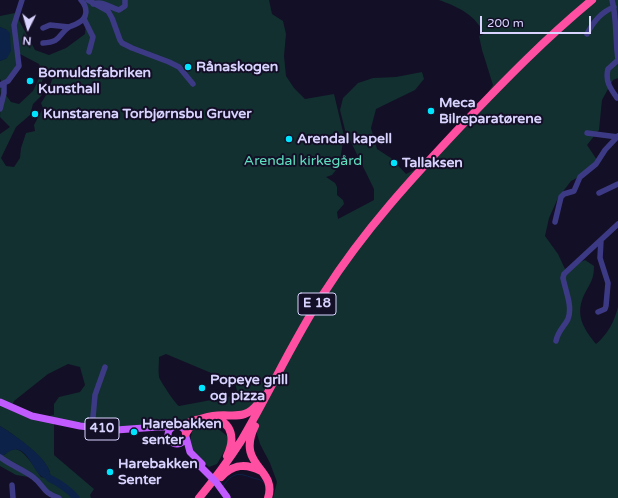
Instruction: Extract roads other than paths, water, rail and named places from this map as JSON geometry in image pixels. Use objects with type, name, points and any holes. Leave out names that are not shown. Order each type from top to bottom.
[{"type":"highway","name":"E 18","points":[[203,498],[240,442],[298,335],[324,291],[360,241],[386,208],[441,147],[513,72],[573,15],[592,0]]},
{"type":"highway","name":"E 18","points":[[268,498],[270,493],[270,484],[251,455],[249,446],[251,434],[301,337],[321,304],[363,243],[388,212],[531,60],[598,0]]},
{"type":"highway","name":"E 18","points":[[176,427],[214,416],[236,416],[249,413],[257,406],[275,378]]},
{"type":"highway","name":"E 18","points":[[210,487],[236,453],[264,407]]},
{"type":"highway","name":"E 18","points":[[209,417],[218,419],[226,424],[231,432],[232,440],[229,452],[210,487]]},
{"type":"highway","points":[[186,435],[190,427],[197,420]]},
{"type":"highway","name":"E 18","points":[[199,498],[228,471],[236,466],[250,466],[263,472]]},
{"type":"main road","name":"410","points":[[0,402],[22,412],[50,420],[92,428],[121,430],[152,428],[158,426],[176,427]]},
{"type":"main road","points":[[168,436],[169,431],[176,427],[184,428],[190,452],[229,497]]},
{"type":"main road","points":[[152,428],[168,436],[172,442],[179,443],[201,465]]},
{"type":"main road","points":[[179,443],[183,441],[186,435]]},
{"type":"street","points":[[0,109],[4,94],[2,85],[8,81],[19,66],[14,25],[22,0]]},
{"type":"street","points":[[81,0],[86,9],[84,19],[93,36],[89,52]]},
{"type":"street","points":[[88,0],[110,14],[122,43],[179,67],[193,84]]},
{"type":"street","points":[[93,4],[98,2],[104,3],[120,10],[125,6],[125,0]]},
{"type":"street","points":[[612,0],[616,19],[615,40],[618,60],[608,68],[607,79],[608,86],[617,98]]},
{"type":"street","points":[[587,34],[602,13],[614,7]]},
{"type":"street","points":[[43,43],[58,40],[69,27],[84,19]]},
{"type":"street","points":[[43,28],[50,25],[69,27]]},
{"type":"street","points":[[587,133],[618,136]]},
{"type":"street","points":[[554,222],[561,197],[564,194],[574,191],[580,177],[596,164],[605,150],[618,136]]},
{"type":"street","points":[[599,193],[618,184]]},
{"type":"street","points":[[556,341],[559,330],[568,317],[569,306],[563,278],[564,274],[618,224]]},
{"type":"street","points":[[598,312],[605,309],[608,283],[600,258],[601,240]]},
{"type":"street","points":[[92,428],[95,395],[105,367]]},
{"type":"street","points":[[0,456],[11,465],[33,477],[48,494],[59,498]]},
{"type":"street","points":[[12,485],[13,498]]},
{"type":"water","points":[[0,27],[10,33],[11,51],[7,58],[0,61]]},
{"type":"water","points":[[0,426],[28,445],[41,458],[50,471],[49,479],[38,473],[29,460],[19,450],[12,450],[4,455],[0,455]]},
{"type":"waterway","points":[[223,486],[230,478],[239,474],[259,479],[264,483]]},
{"type":"waterway","points":[[49,478],[64,486],[76,498]]},
{"type":"place","name":"Rånaskogen","points":[[188,67]]},
{"type":"place","name":"Bomuldsfabriken Kunsthall","points":[[30,81]]},
{"type":"place","name":"Meca Bilreparatørene","points":[[431,111]]},
{"type":"place","name":"Kunstarena Torbjørnsbu Gruver","points":[[35,114]]},
{"type":"place","name":"Arendal kapell","points":[[289,139]]},
{"type":"place","name":"Tallaksen","points":[[394,163]]},
{"type":"place","name":"Popeye grill og pizza","points":[[202,388]]},
{"type":"place","name":"Harebakken senter","points":[[134,432]]},
{"type":"place","name":"Harebakken Senter","points":[[110,472]]},
{"type":"park label","name":"Arendal kirkegård","points":[[303,161]]}]
